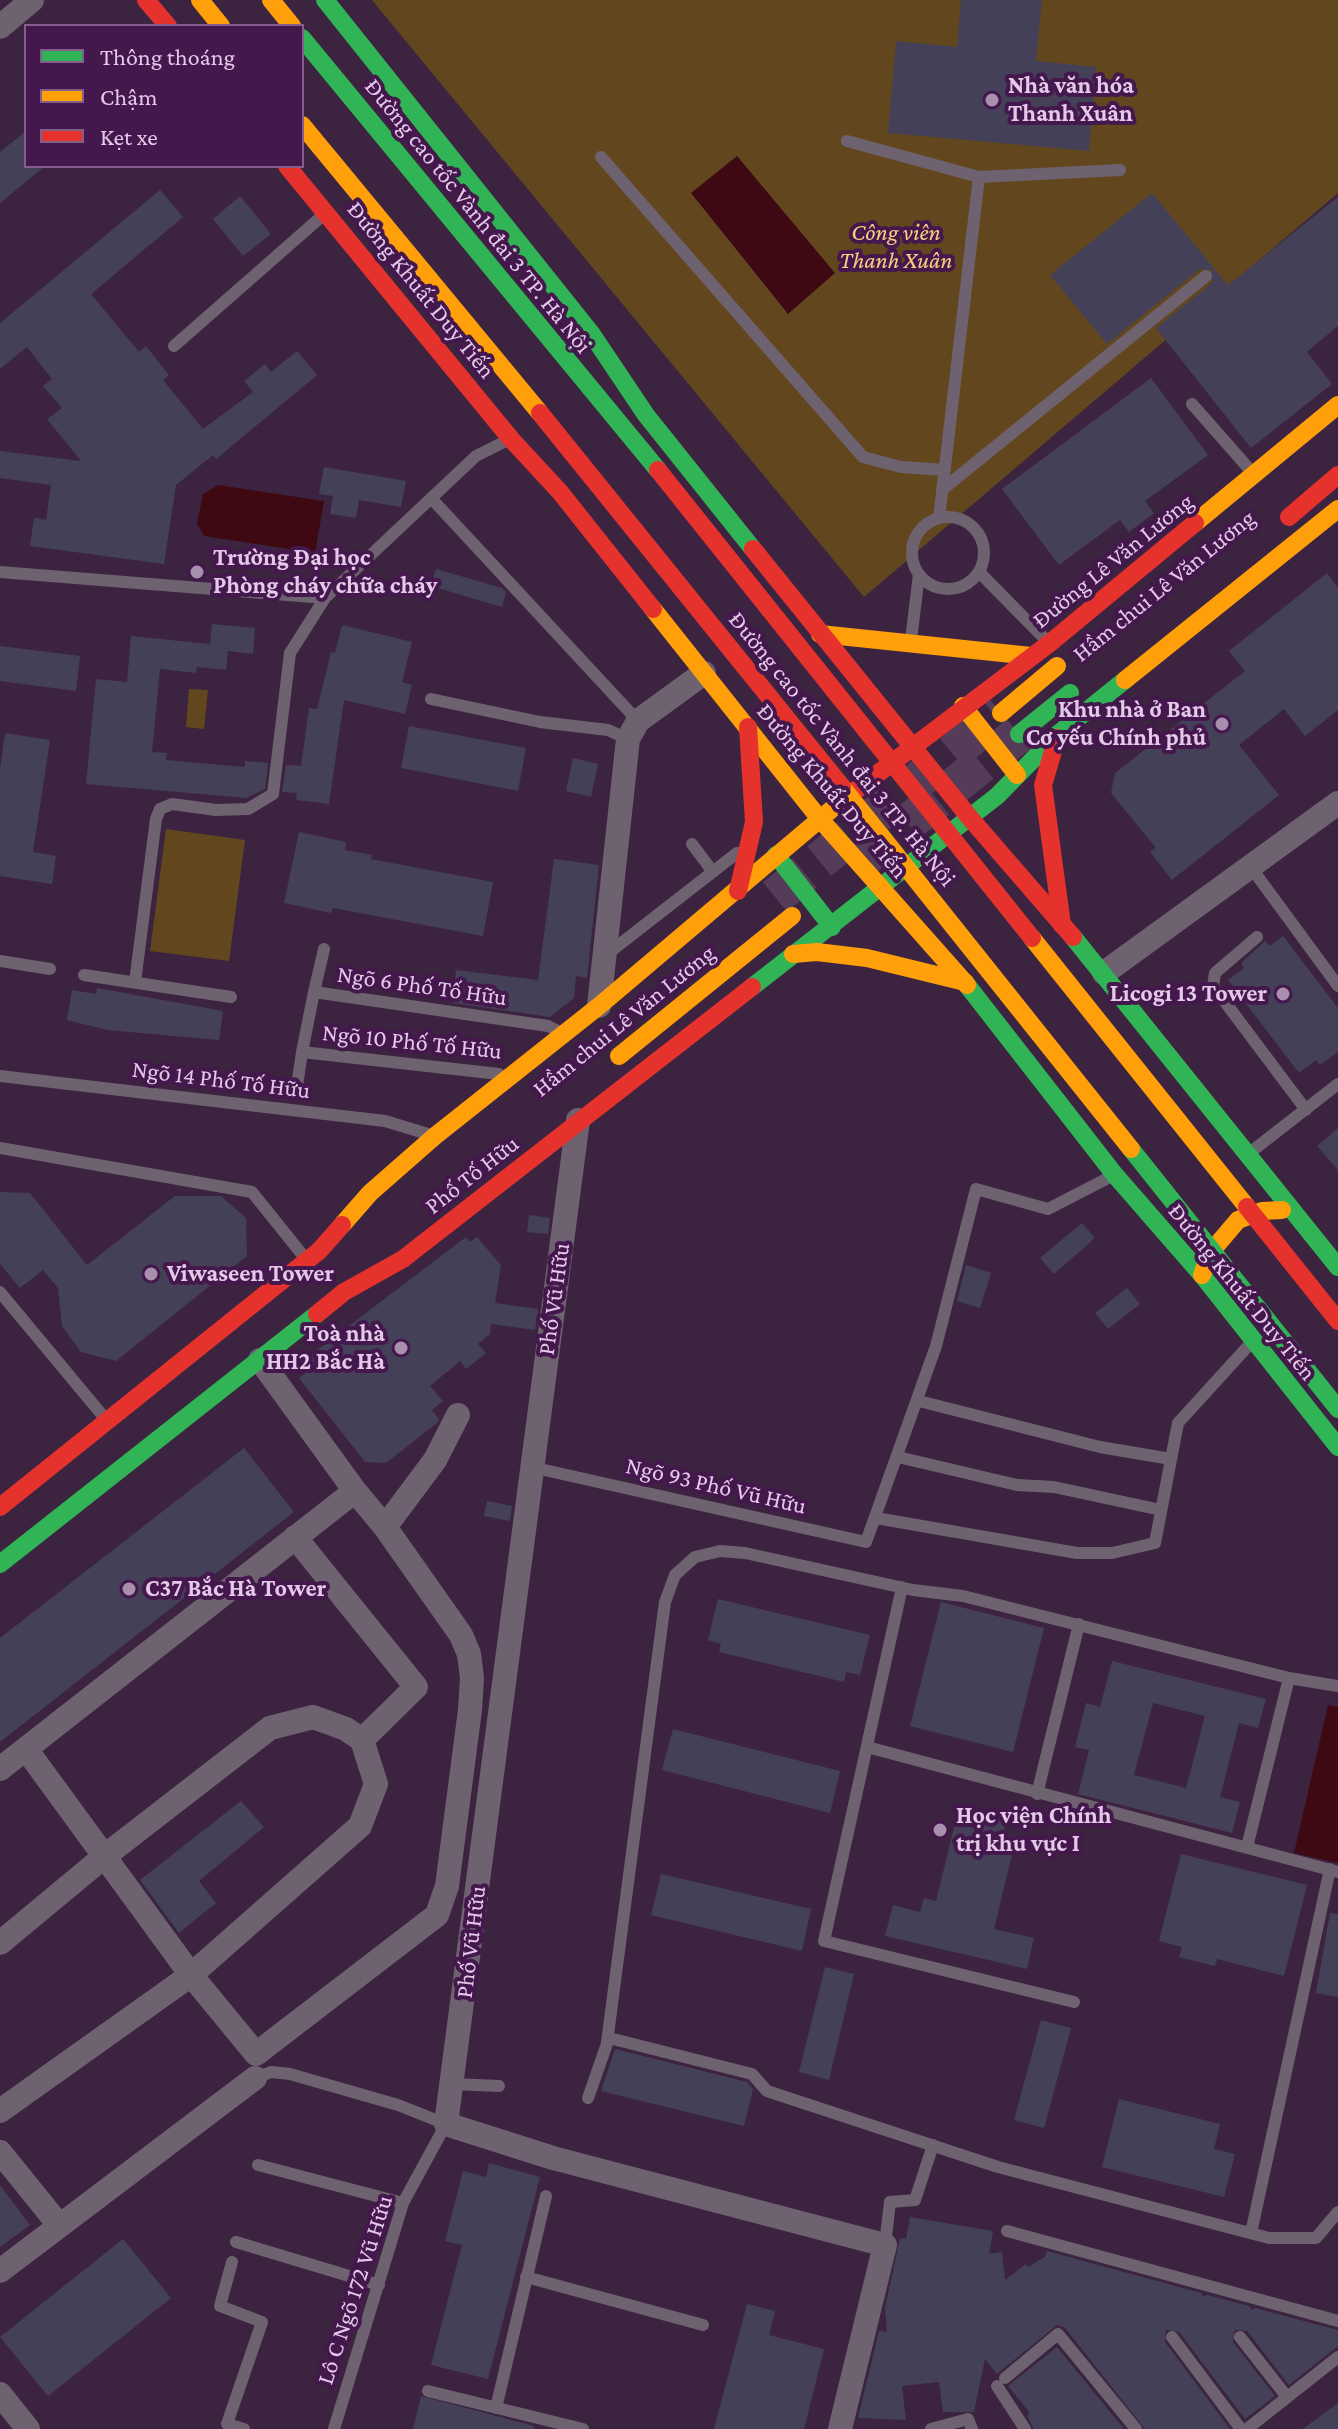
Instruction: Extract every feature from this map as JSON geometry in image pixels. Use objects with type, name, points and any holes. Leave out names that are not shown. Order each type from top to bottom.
[{"type":"main road","points":[[146,0],[166,24]]},
{"type":"main road","points":[[271,0],[290,24]]},
{"type":"main road","points":[[295,0],[526,281],[710,534]]},
{"type":"main road","points":[[325,0],[591,333],[646,415],[820,634],[1062,928],[1104,973],[1338,1267]]},
{"type":"main road","points":[[192,4],[197,24]]},
{"type":"main road","points":[[192,4],[218,24]]},
{"type":"main road","name":"Đường cao tốc Vành đai 3 TP. Hà Nội","points":[[304,40],[710,534],[1338,1321]]},
{"type":"main road","name":"Đường cao tốc Vành đai 3 TP. Hà Nội","points":[[304,127],[667,568],[1338,1409]]},
{"type":"main road","points":[[304,157],[551,459],[836,781]]},
{"type":"main road","name":"Đường Khuất Duy Tiến","points":[[289,168],[511,439],[560,492],[819,818],[965,982],[1115,1175],[1202,1275],[1338,1447]]},
{"type":"main road","name":"Đường Lê Văn Lương","points":[[912,747],[1050,643],[1256,476],[1338,405]]},
{"type":"main road","points":[[560,492],[646,415]]},
{"type":"main road","name":"Hầm chui Lê Văn Lương","points":[[1269,533],[1338,475]]},
{"type":"main road","points":[[970,818],[1058,734],[1338,509]]},
{"type":"main road","points":[[820,634],[1031,656]]},
{"type":"main road","name":"Hầm chui Lê Văn Lương","points":[[1001,713],[1069,656]]},
{"type":"main road","name":"Hầm chui Lê Văn Lương","points":[[1019,734],[1081,684]]},
{"type":"main road","points":[[963,706],[1017,775]]},
{"type":"main road","points":[[738,891],[749,844],[754,799],[748,727]]},
{"type":"main road","points":[[1058,734],[1045,773],[1044,811],[1062,928]]},
{"type":"main road","points":[[313,1256],[370,1193],[435,1136],[738,891],[819,818],[912,747]]},
{"type":"main road","name":"Phố Tố Hữu","points":[[0,1564],[344,1292],[403,1259],[970,818]]},
{"type":"main road","points":[[776,855],[832,927]]},
{"type":"main road","name":"Hầm chui Lê Văn Lương","points":[[608,1065],[792,916]]},
{"type":"main road","points":[[793,954],[817,952],[867,958],[965,982]]},
{"type":"main road","points":[[1155,1223],[1212,1203],[1234,1181],[1247,1155]]},
{"type":"main road","points":[[1202,1275],[1210,1253],[1238,1220],[1262,1211],[1293,1209]]},
{"type":"main road","points":[[0,1507],[313,1256],[370,1222]]},
{"type":"main road","points":[[344,1292],[379,1252]]},
{"type":"street","points":[[0,27],[32,0]]},
{"type":"street","points":[[599,1006],[633,730],[704,673]]},
{"type":"street","points":[[1104,973],[1338,803]]},
{"type":"street","name":"Phố Vũ Hữu","points":[[446,2124],[454,2084],[578,1120]]},
{"type":"street","points":[[26,1749],[191,1975],[256,2054],[437,1915],[447,1886],[472,1678],[469,1654],[461,1635],[385,1527],[355,1491],[260,1360]]},
{"type":"street","points":[[385,1527],[435,1460],[458,1415]]},
{"type":"street","points":[[0,1769],[355,1491]]},
{"type":"street","points":[[295,1537],[416,1687],[362,1740]]},
{"type":"street","points":[[0,1943],[106,1855],[270,1728],[313,1717],[346,1729],[362,1740],[376,1784],[360,1826],[191,1975],[0,2111]]},
{"type":"street","points":[[0,2271],[255,2078]]},
{"type":"street","points":[[446,2124],[553,2158],[885,2245],[840,2429]]},
{"type":"street","points":[[0,2152],[59,2225]]},
{"type":"street","points":[[0,2394],[28,2429]]},
{"type":"lane","points":[[847,141],[979,177],[1120,170]]},
{"type":"lane","points":[[601,157],[863,457],[901,467],[945,470]]},
{"type":"lane","points":[[939,518],[979,177]]},
{"type":"lane","points":[[174,346],[327,213]]},
{"type":"lane","points":[[943,489],[1206,276]]},
{"type":"lane","points":[[1192,404],[1256,476]]},
{"type":"lane","points":[[135,982],[156,819],[160,809],[172,804],[216,810],[248,809],[273,794],[290,653],[325,598],[476,456],[511,439]]},
{"type":"lane","points":[[431,498],[633,730]]},
{"type":"lane","points":[[911,643],[919,574],[912,552],[920,531],[939,518],[964,520],[981,537],[985,549],[979,572],[961,587],[949,589],[927,582],[919,574]]},
{"type":"lane","points":[[0,572],[325,598]]},
{"type":"lane","points":[[979,572],[1050,643]]},
{"type":"lane","points":[[431,699],[540,722],[633,730]]},
{"type":"lane","points":[[692,844],[713,872]]},
{"type":"lane","points":[[604,957],[749,844]]},
{"type":"lane","points":[[1250,866],[1338,986]]},
{"type":"lane","points":[[1257,937],[1215,973],[1213,986],[1306,1110]]},
{"type":"lane","name":"Ngõ 6 Phố Tố Hữu","points":[[324,949],[314,992],[548,1026],[564,1034]]},
{"type":"lane","points":[[0,961],[50,969]]},
{"type":"lane","points":[[84,975],[231,997]]},
{"type":"lane","points":[[302,1052],[314,992]]},
{"type":"lane","name":"Ngõ 10 Phố Tố Hữu","points":[[296,1093],[302,1052],[511,1075]]},
{"type":"lane","name":"Ngõ 14 Phố Tố Hữu","points":[[0,1076],[385,1121],[435,1136]]},
{"type":"lane","points":[[1247,1155],[1338,1084]]},
{"type":"lane","points":[[0,1148],[252,1192],[313,1256]]},
{"type":"lane","points":[[1115,1175],[1048,1209],[976,1189],[919,1401],[876,1518],[1077,1553],[1112,1553],[1155,1543],[1178,1423],[1253,1341]]},
{"type":"lane","points":[[0,1292],[108,1422]]},
{"type":"lane","points":[[919,1401],[1100,1447],[1171,1459]]},
{"type":"lane","points":[[898,1457],[1017,1485],[1054,1487],[1161,1510]]},
{"type":"lane","name":"Ngõ 93 Phố Vũ Hữu","points":[[531,1467],[866,1542],[876,1518]]},
{"type":"lane","points":[[588,2098],[607,2042],[665,1602],[675,1575],[695,1557],[720,1551],[745,1553],[902,1587],[963,1596],[1289,1678],[1338,1686]]},
{"type":"lane","points":[[902,1587],[824,1941],[1074,2002]]},
{"type":"lane","points":[[1037,1794],[1079,1624]]},
{"type":"lane","points":[[1247,1847],[1289,1678]]},
{"type":"lane","points":[[867,1747],[1334,1870],[1251,2233]]},
{"type":"lane","points":[[607,2042],[609,2038],[752,2074],[767,2091],[998,2167],[1269,2238],[1316,2238],[1338,2212]]},
{"type":"lane","points":[[255,2078],[271,2072],[290,2074],[398,2105],[446,2124]]},
{"type":"lane","points":[[454,2084],[499,2086]]},
{"type":"lane","name":"Lô C Ngõ 172 Vũ Hữu","points":[[334,2429],[403,2203],[446,2124]]},
{"type":"lane","points":[[885,2245],[890,2202],[915,2200],[933,2145]]},
{"type":"lane","points":[[258,2165],[403,2203]]},
{"type":"lane","points":[[496,2408],[546,2196]]},
{"type":"lane","points":[[1007,2231],[1338,2321]]},
{"type":"lane","points":[[236,2242],[379,2285]]},
{"type":"lane","points":[[232,2262],[220,2306],[262,2322],[227,2424],[244,2429]]},
{"type":"lane","points":[[526,2277],[703,2325]]},
{"type":"lane","points":[[1025,2429],[1001,2382],[1058,2334],[1136,2429]]},
{"type":"lane","points":[[1172,2337],[1241,2429]]},
{"type":"lane","points":[[1240,2337],[1287,2397]]},
{"type":"lane","points":[[1247,2429],[1338,2357]]},
{"type":"lane","points":[[428,2391],[583,2429]]},
{"type":"lane","points":[[931,2429],[970,2424]]},
{"type":"green space","name":"Công viên Thanh Xuân","points":[[372,0],[1338,0],[1338,193],[864,597]]},
{"type":"green space","points":[[189,689],[208,690],[204,729],[186,727]]},
{"type":"green space","points":[[166,829],[245,840],[229,961],[150,951]]},
{"type":"shaded area","points":[[737,156],[835,273],[788,314],[691,193]]},
{"type":"shaded area","points":[[218,485],[324,501],[315,553],[204,536],[197,523],[203,494]]},
{"type":"shaded area","points":[[1328,1705],[1338,1707],[1338,1863],[1294,1853]]},
{"type":"building","name":"Nhà văn hóa Thanh Xuân","points":[[961,0],[1042,0],[1036,61],[1096,67],[1089,151],[888,133],[896,41],[957,47]]},
{"type":"building","points":[[24,133],[24,168],[43,168],[0,203],[0,152]]},
{"type":"building","points":[[160,190],[183,217],[91,294],[139,352],[146,346],[169,375],[163,380],[203,429],[253,392],[244,381],[265,364],[271,372],[297,351],[317,375],[216,459],[213,455],[176,485],[164,564],[30,546],[34,518],[46,520],[51,485],[0,478],[0,451],[81,461],[47,419],[62,408],[43,386],[52,379],[27,347],[0,369],[0,323]]},
{"type":"building","points":[[1152,193],[1228,285],[1338,197],[1338,326],[1307,352],[1332,384],[1251,448],[1156,328],[1212,283],[1212,270],[1200,269],[1107,344],[1050,275]]},
{"type":"building","points":[[240,196],[271,234],[243,256],[213,219]]},
{"type":"building","points":[[1151,378],[1208,455],[1145,501],[1154,513],[1129,532],[1120,520],[1059,565],[1002,489]]},
{"type":"building","points":[[324,467],[406,481],[401,507],[359,500],[356,518],[330,514],[333,496],[319,494]]},
{"type":"building","points":[[436,569],[502,588],[506,592],[502,607],[431,586]]},
{"type":"building","name":"Khu nhà ở Ban Cơ yếu Chính phủ","points":[[1327,573],[1338,588],[1338,710],[1305,736],[1284,709],[1239,745],[1279,795],[1172,880],[1150,852],[1156,848],[1111,793],[1115,773],[1245,671],[1229,651]]},
{"type":"building","points":[[212,624],[255,628],[253,654],[228,651],[226,670],[197,667],[196,673],[160,669],[152,752],[167,753],[166,760],[245,767],[245,761],[268,763],[265,789],[246,798],[86,784],[96,679],[127,682],[131,636],[210,644]]},
{"type":"building","points":[[342,625],[412,642],[402,682],[412,685],[405,714],[344,700],[329,804],[296,800],[297,793],[282,792],[286,765],[301,766],[309,708],[317,709],[331,652],[335,653]]},
{"type":"building","points":[[0,646],[80,656],[76,691],[0,681]]},
{"type":"building","points":[[409,726],[526,748],[518,791],[401,768]]},
{"type":"building","points":[[5,733],[50,740],[33,852],[56,856],[52,884],[0,876],[0,769]]},
{"type":"building","points":[[573,758],[598,764],[591,797],[566,791]]},
{"type":"building","points":[[299,832],[346,842],[345,850],[372,855],[371,859],[493,882],[483,936],[333,908],[331,913],[284,903]]},
{"type":"building","points":[[554,859],[599,865],[587,978],[576,976],[574,998],[550,1017],[453,1003],[456,970],[538,980]]},
{"type":"building","name":"Licogi 13 Tower","points":[[1283,936],[1338,1008],[1338,1052],[1320,1065],[1316,1060],[1299,1073],[1228,980],[1244,968],[1241,963],[1265,941],[1270,946]]},
{"type":"building","points":[[97,988],[223,1011],[219,1040],[107,1030],[67,1020],[72,990],[96,994]]},
{"type":"building","points":[[1338,1128],[1338,1170],[1317,1146]]},
{"type":"building","name":"Viwaseen Tower","points":[[0,1192],[30,1193],[87,1265],[175,1196],[221,1196],[246,1218],[247,1256],[116,1361],[81,1352],[62,1326],[58,1288],[43,1270],[20,1288],[0,1264]]},
{"type":"building","points":[[529,1215],[550,1218],[548,1234],[527,1232]]},
{"type":"building","points":[[1082,1223],[1095,1238],[1054,1274],[1040,1258]]},
{"type":"building","name":"Toà nhà HH2 Bắc Hà","points":[[466,1237],[470,1242],[477,1237],[501,1265],[495,1303],[538,1309],[535,1330],[491,1324],[490,1334],[478,1344],[486,1353],[466,1369],[460,1361],[430,1386],[443,1401],[432,1410],[439,1419],[437,1423],[386,1463],[365,1462],[299,1378],[307,1372],[300,1363]]},
{"type":"building","points":[[966,1265],[991,1273],[980,1308],[957,1301]]},
{"type":"building","points":[[1127,1288],[1140,1304],[1108,1329],[1095,1313]]},
{"type":"building","name":"C37 Bắc Hà Tower","points":[[244,1448],[294,1512],[0,1742],[0,1638]]},
{"type":"building","points":[[487,1501],[512,1506],[510,1521],[484,1516]]},
{"type":"building","points":[[718,1599],[870,1635],[860,1675],[846,1672],[844,1682],[719,1652],[721,1644],[708,1640]]},
{"type":"building","points":[[941,1602],[1044,1628],[1013,1752],[910,1726]]},
{"type":"building","points":[[1112,1661],[1266,1699],[1258,1728],[1239,1723],[1220,1797],[1240,1802],[1232,1833],[1078,1794],[1089,1750],[1075,1747],[1086,1703],[1100,1707]],"holes":[[[1153,1703],[1205,1716],[1186,1788],[1134,1775]]]},
{"type":"building","points":[[673,1729],[840,1771],[830,1813],[662,1770]]},
{"type":"building","points":[[241,1801],[264,1827],[199,1881],[216,1903],[179,1933],[140,1880]]},
{"type":"building","points":[[959,1807],[1007,1818],[1003,1834],[1016,1838],[994,1929],[1034,1938],[1027,1969],[885,1936],[893,1905],[920,1912],[924,1898],[936,1901]]},
{"type":"building","points":[[1181,1854],[1307,1885],[1284,1976],[1217,1959],[1215,1966],[1179,1957],[1182,1947],[1159,1941]]},
{"type":"building","points":[[661,1874],[811,1909],[802,1951],[651,1915]]},
{"type":"building","points":[[1330,1913],[1338,1914],[1338,1997],[1316,1993]]},
{"type":"building","points":[[825,1967],[854,1974],[829,2080],[799,2072]]},
{"type":"building","points":[[1041,2020],[1071,2028],[1044,2128],[1014,2120]]},
{"type":"building","points":[[615,2049],[747,2082],[753,2089],[744,2126],[601,2091]]},
{"type":"building","points":[[1119,2099],[1220,2124],[1214,2149],[1235,2154],[1224,2197],[1102,2167]]},
{"type":"building","points":[[489,2163],[540,2177],[488,2379],[431,2365],[462,2245],[445,2241],[463,2171],[486,2177]]},
{"type":"building","points":[[0,2185],[30,2225],[0,2247]]},
{"type":"building","points":[[910,2217],[993,2231],[989,2254],[1002,2252],[1005,2280],[1026,2264],[1028,2267],[1045,2257],[1047,2251],[1201,2293],[1204,2297],[1207,2295],[1249,2306],[1252,2310],[1255,2308],[1338,2330],[1338,2346],[1289,2385],[1247,2331],[1235,2330],[1233,2342],[1275,2396],[1245,2419],[1179,2332],[1166,2330],[1165,2342],[1230,2429],[1145,2429],[1065,2328],[1057,2325],[997,2374],[985,2359],[974,2412],[943,2412],[939,2382],[902,2386],[906,2420],[858,2418],[879,2331],[887,2332],[885,2308],[900,2238],[906,2239]]},
{"type":"building","points":[[123,2239],[171,2298],[48,2396],[0,2337]]},
{"type":"building","points":[[747,2304],[775,2311],[769,2335],[824,2349],[804,2429],[714,2429]]},
{"type":"building","points":[[1057,2347],[1124,2429],[1034,2429],[1027,2415],[1030,2413],[1008,2386]]},
{"type":"building","points":[[421,2396],[534,2426],[534,2429],[413,2429]]},
{"type":"building","points":[[1338,2403],[1338,2429],[1303,2429]]},
{"type":"tunnel","points":[[775,897],[1001,713]]},
{"type":"tunnel","points":[[863,859],[1019,734]]},
{"type":"traffic: fast","points":[[325,0],[591,333],[646,415],[753,549]]},
{"type":"traffic: fast","points":[[304,40],[658,470]]},
{"type":"traffic: fast","points":[[752,987],[997,796],[1058,734],[1125,680]]},
{"type":"traffic: fast","points":[[1019,734],[1070,693]]},
{"type":"traffic: fast","points":[[776,855],[832,927]]},
{"type":"traffic: fast","points":[[1073,937],[1338,1267]]},
{"type":"traffic: fast","points":[[967,985],[1115,1175],[1202,1275],[1338,1447]]},
{"type":"traffic: fast","points":[[1131,1149],[1338,1409]]},
{"type":"traffic: fast","points":[[0,1564],[317,1314]]},
{"type":"traffic: slow","points":[[200,0],[219,24]]},
{"type":"traffic: slow","points":[[271,0],[290,24]]},
{"type":"traffic: slow","points":[[304,127],[540,413]]},
{"type":"traffic: slow","points":[[1195,523],[1338,405]]},
{"type":"traffic: slow","points":[[1125,680],[1338,509]]},
{"type":"traffic: slow","points":[[653,609],[819,818],[967,985]]},
{"type":"traffic: slow","points":[[820,634],[1031,656]]},
{"type":"traffic: slow","points":[[1001,713],[1057,666]]},
{"type":"traffic: slow","points":[[963,706],[1017,775]]},
{"type":"traffic: slow","points":[[842,787],[1131,1149]]},
{"type":"traffic: slow","points":[[342,1225],[370,1193],[435,1136],[599,1006],[839,803]]},
{"type":"traffic: slow","points":[[619,1056],[792,916]]},
{"type":"traffic: slow","points":[[1032,938],[1247,1207]]},
{"type":"traffic: slow","points":[[793,954],[817,952],[867,958],[965,982]]},
{"type":"traffic: slow","points":[[1202,1275],[1210,1253],[1238,1220],[1262,1211],[1282,1210]]},
{"type":"traffic: jam","points":[[146,0],[166,24]]},
{"type":"traffic: jam","points":[[289,168],[511,439],[560,492],[653,609]]},
{"type":"traffic: jam","points":[[540,413],[842,787]]},
{"type":"traffic: jam","points":[[658,470],[1032,938]]},
{"type":"traffic: jam","points":[[1289,517],[1338,475]]},
{"type":"traffic: jam","points":[[839,803],[1050,643],[1195,523]]},
{"type":"traffic: jam","points":[[753,549],[970,818],[1073,937]]},
{"type":"traffic: jam","points":[[738,891],[754,822],[748,727]]},
{"type":"traffic: jam","points":[[1057,738],[1043,785],[1062,925]]},
{"type":"traffic: jam","points":[[317,1314],[344,1292],[403,1259],[752,987]]},
{"type":"traffic: jam","points":[[1247,1207],[1338,1321]]},
{"type":"traffic: jam","points":[[0,1507],[319,1251],[342,1225]]},
{"type":"place","name":"Nhà văn hóa Thanh Xuân","points":[[992,100]]},
{"type":"place","name":"Trường Đại học Phòng cháy chữa cháy","points":[[197,572]]},
{"type":"place","name":"Khu nhà ở Ban Cơ yếu Chính phủ","points":[[1222,724]]},
{"type":"place","name":"Licogi 13 Tower","points":[[1283,994]]},
{"type":"place","name":"Viwaseen Tower","points":[[151,1274]]},
{"type":"place","name":"Toà nhà HH2 Bắc Hà","points":[[401,1348]]},
{"type":"place","name":"C37 Bắc Hà Tower","points":[[129,1589]]},
{"type":"place","name":"Học viện Chính trị khu vực I","points":[[940,1830]]}]
